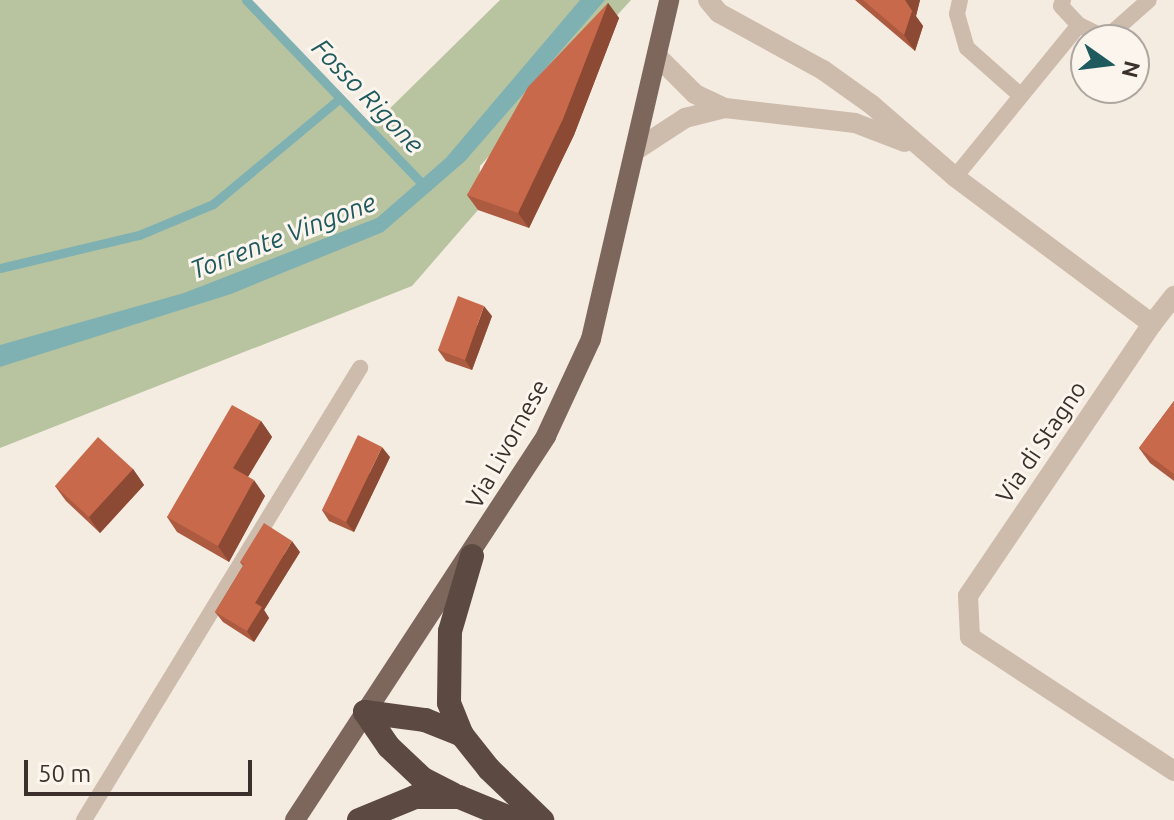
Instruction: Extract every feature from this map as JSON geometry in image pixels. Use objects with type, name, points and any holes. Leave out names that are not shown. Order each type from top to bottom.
[{"type":"highway","points":[[472,556],[450,631],[447,669],[449,703],[462,735],[489,769],[542,820]]},
{"type":"highway","points":[[365,712],[425,720],[462,735]]},
{"type":"highway","points":[[365,712],[389,747],[423,779],[515,820]]},
{"type":"highway","points":[[359,820],[415,797],[459,797]]},
{"type":"main road","name":"Via Livornese","points":[[295,820],[472,556],[546,436],[591,339],[669,0]]},
{"type":"street","points":[[708,0],[719,13],[823,70],[955,177],[1152,324],[1174,296]]},
{"type":"street","points":[[657,56],[695,94],[725,108],[855,123],[918,147]]},
{"type":"street","points":[[636,150],[685,118],[725,108]]},
{"type":"street","name":"Via di Stagno","points":[[1152,324],[968,596],[970,637],[1174,771]]},
{"type":"lane","points":[[960,0],[957,14],[967,48],[1021,96]]},
{"type":"lane","points":[[1063,0],[1061,6],[1078,24]]},
{"type":"lane","points":[[1122,24],[1149,0]]},
{"type":"lane","points":[[955,177],[1070,36]]},
{"type":"lane","points":[[84,820],[360,368]]},
{"type":"green space","points":[[0,0],[244,0],[368,130],[500,0],[631,0],[480,166],[478,210],[412,286],[0,448]]},
{"type":"water","points":[[580,0],[605,0],[465,161],[383,232],[231,294],[0,367],[0,345],[184,293],[377,218],[446,158]]},
{"type":"building","points":[[863,0],[905,0],[912,11],[904,35]]},
{"type":"building","points":[[608,3],[563,119],[518,213],[467,195],[528,87]]},
{"type":"building","points":[[458,296],[484,306],[465,360],[438,350]]},
{"type":"building","points":[[1174,401],[1174,474],[1139,448]]},
{"type":"building","points":[[232,405],[261,421],[233,468],[254,480],[218,546],[167,517]]},
{"type":"building","points":[[358,435],[382,447],[346,522],[322,510]]},
{"type":"building","points":[[98,437],[133,469],[89,517],[55,486]]},
{"type":"building","points":[[264,523],[292,541],[255,603],[262,607],[247,631],[215,612]]},
{"type":"waterway","name":"Fosso Rigone","points":[[246,0],[426,188]]},
{"type":"waterway","points":[[0,268],[139,235],[213,204],[338,100]]},
{"type":"water label","name":"Torrente Vingone","points":[[283,236]]}]
